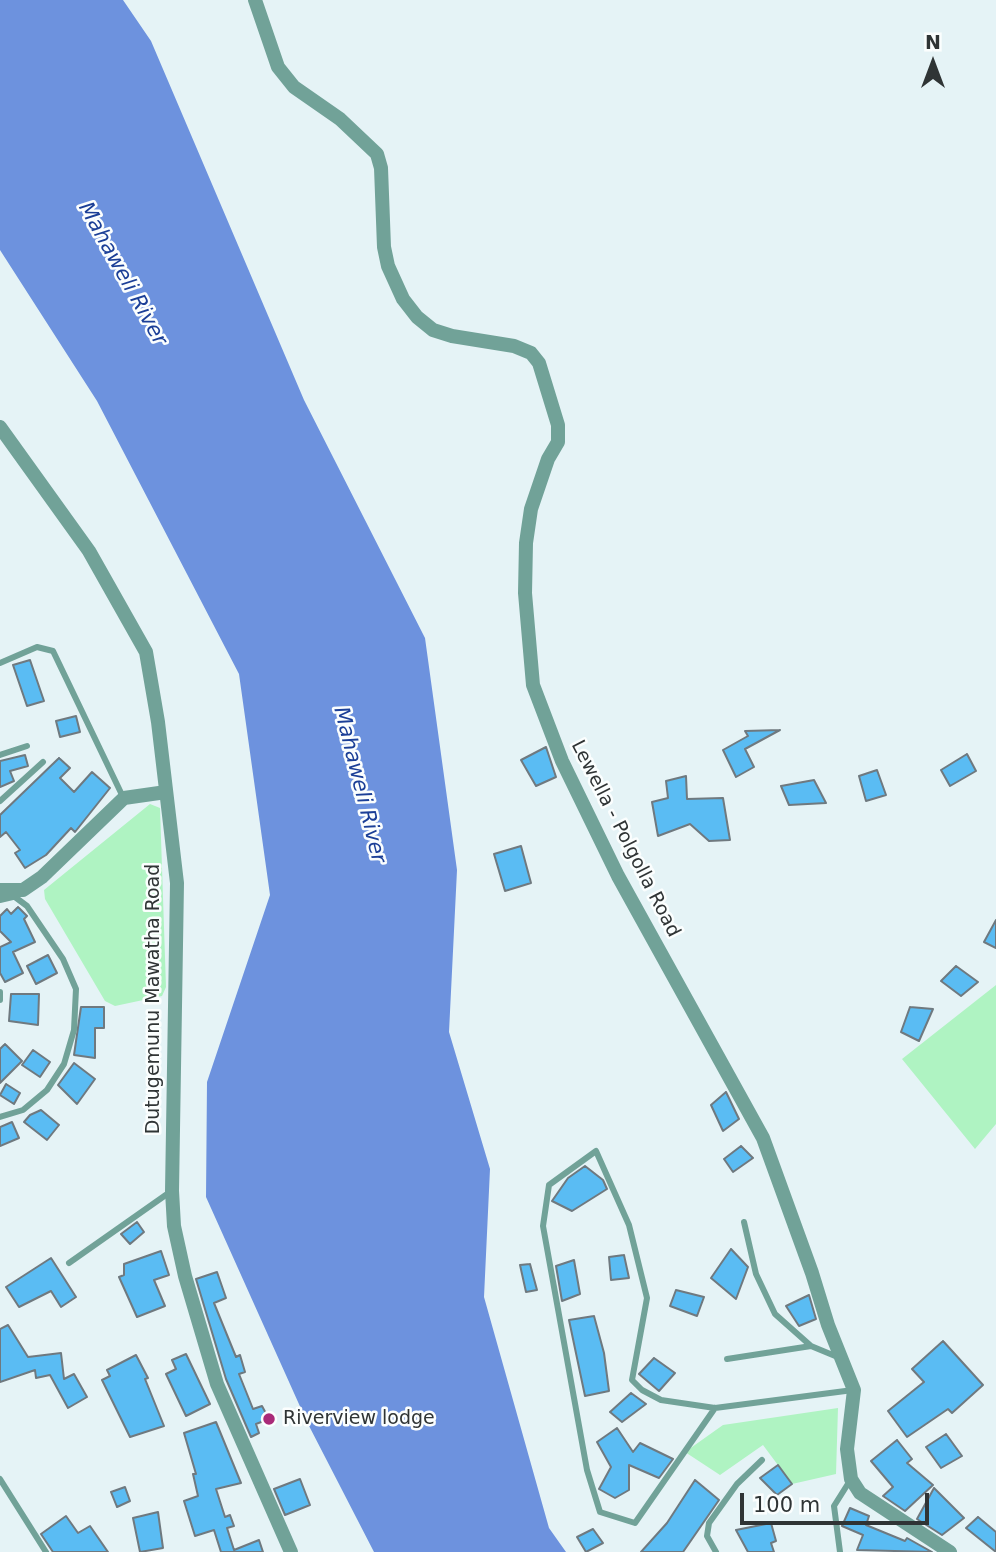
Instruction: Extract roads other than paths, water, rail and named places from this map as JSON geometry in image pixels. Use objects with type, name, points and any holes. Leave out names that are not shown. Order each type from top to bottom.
[{"type":"street","name":"Lewella - Polgolla Road","points":[[255,0],[278,66],[294,87],[340,119],[377,154],[381,168],[384,247],[388,266],[403,299],[417,317],[433,330],[453,336],[514,346],[531,353],[539,363],[558,425],[558,442],[548,458],[531,509],[526,543],[525,593],[533,685],[562,761],[618,876],[763,1138],[828,1325],[854,1390],[847,1449],[851,1479]]},
{"type":"street","name":"Dutugemunu Mawatha Road","points":[[0,427],[89,551],[146,652],[177,883],[172,1191],[174,1226],[185,1276],[217,1384],[291,1552]]},
{"type":"street","points":[[0,890],[19,893],[43,877],[124,798],[166,792]]},
{"type":"street","points":[[851,1479],[860,1493],[950,1552]]},
{"type":"lane","points":[[0,663],[37,647],[53,651],[124,798]]},
{"type":"lane","points":[[0,755],[27,746]]},
{"type":"lane","points":[[0,801],[43,762]]},
{"type":"lane","points":[[0,900],[19,893],[67,969],[76,989],[74,1030],[64,1064],[47,1090],[23,1110],[0,1117]]},
{"type":"lane","points":[[0,992],[0,999]]},
{"type":"lane","points":[[715,1408],[635,1524],[600,1512],[587,1470],[543,1226],[549,1185],[596,1151],[629,1226],[647,1298],[632,1380],[661,1400],[715,1408],[854,1390]]},
{"type":"lane","points":[[69,1263],[172,1191]]},
{"type":"lane","points":[[744,1222],[756,1274],[775,1314],[811,1346],[844,1360]]},
{"type":"lane","points":[[727,1359],[811,1346]]},
{"type":"lane","points":[[716,1552],[707,1536],[709,1524],[737,1484],[762,1460]]},
{"type":"lane","points":[[0,1479],[46,1552]]},
{"type":"lane","points":[[840,1552],[834,1506],[851,1479]]},
{"type":"water","name":"Mahaweli River","points":[[0,0],[123,0],[151,41],[304,400],[425,638],[457,870],[449,1032],[490,1169],[484,1297],[549,1528],[566,1552],[374,1552],[307,1422],[206,1197],[207,1082],[270,895],[239,674],[97,401],[0,250]]},
{"type":"place","name":"Riverview lodge","points":[[269,1419]]}]
